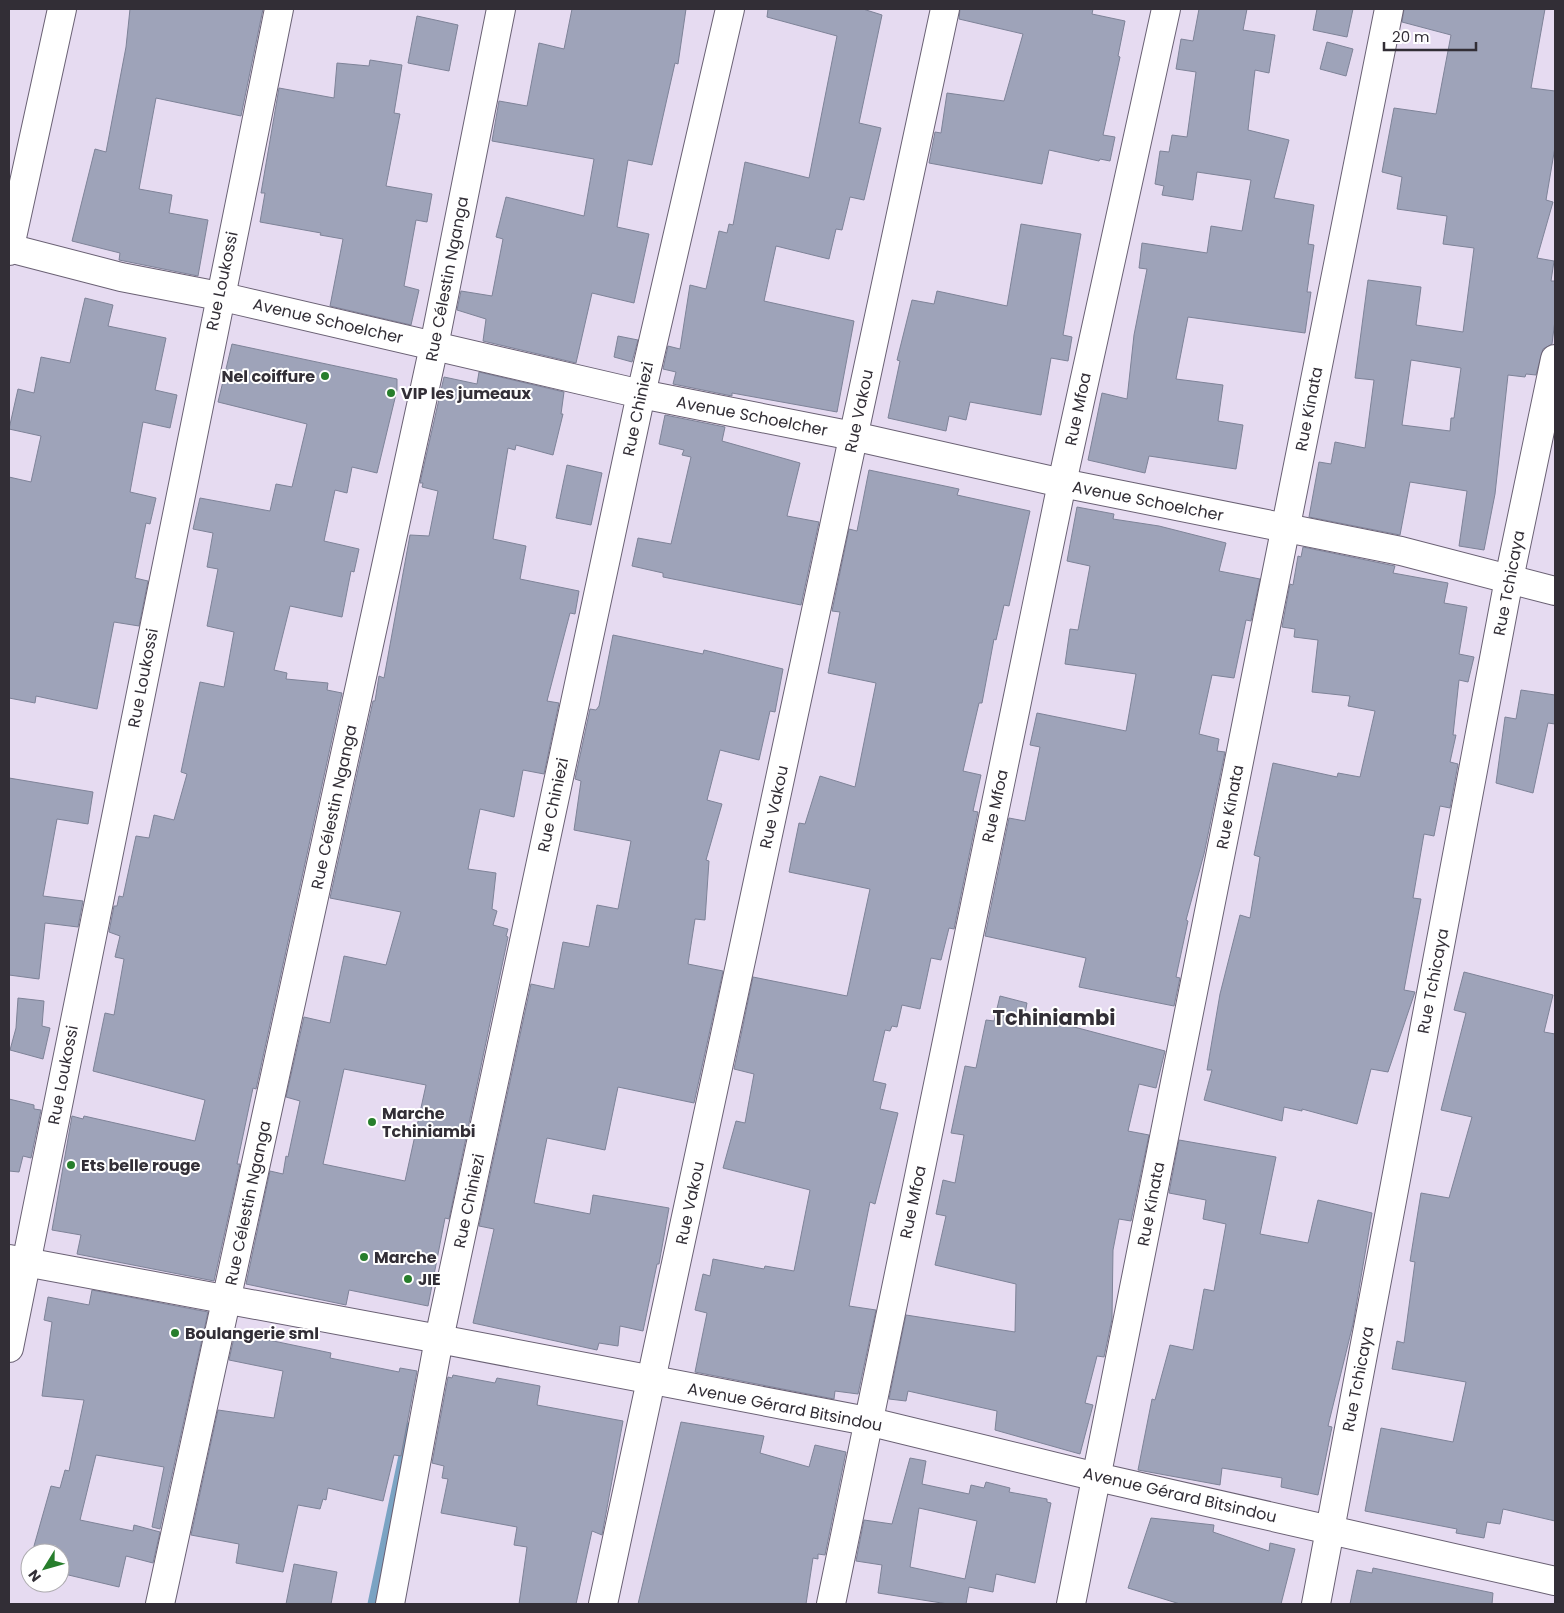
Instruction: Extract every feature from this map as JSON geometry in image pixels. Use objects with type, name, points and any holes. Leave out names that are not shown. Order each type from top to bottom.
[{"type":"street","points":[[9,249],[62,9]]},
{"type":"street","name":"Rue Loukossi","points":[[9,1348],[17,1261],[279,9]]},
{"type":"street","name":"Rue Célestin Nganga","points":[[160,1604],[434,346],[501,9]]},
{"type":"street","name":"Rue Chiniezi","points":[[390,1604],[439,1338],[641,394],[730,9]]},
{"type":"street","name":"Rue Vakou","points":[[602,1604],[652,1381],[945,9]]},
{"type":"street","name":"Rue Mfoa","points":[[831,1604],[867,1421],[1062,484],[1166,9]]},
{"type":"street","name":"Rue Kinata","points":[[1071,1604],[1098,1477],[1389,9]]},
{"type":"street","name":"Avenue Schoelcher","points":[[9,249],[121,277],[219,296],[641,394],[853,436],[1062,484],[1401,551],[1555,591]]},
{"type":"street","name":"Rue Tchicaya","points":[[1316,1604],[1509,579],[1555,359]]},
{"type":"street","name":"Avenue Gérard Bitsindou","points":[[17,1261],[439,1338],[652,1381],[867,1421],[1098,1477],[1555,1581]]},
{"type":"building","points":[[130,9],[263,9],[241,116],[156,98],[139,189],[172,195],[169,213],[208,220],[198,276],[119,260],[120,253],[72,241],[95,149],[106,152],[126,47]]},
{"type":"building","points":[[572,9],[686,9],[678,64],[675,63],[652,165],[628,160],[617,227],[649,234],[634,303],[592,293],[576,363],[483,341],[486,319],[457,310],[461,291],[492,296],[503,239],[496,237],[506,197],[584,216],[594,159],[492,141],[499,101],[527,106],[539,43],[564,49]]},
{"type":"building","points":[[768,9],[863,9],[882,15],[859,123],[881,128],[864,200],[850,197],[842,230],[836,229],[829,259],[776,246],[764,301],[854,321],[837,412],[732,393],[732,396],[673,384],[676,372],[663,369],[668,346],[680,349],[690,285],[706,289],[719,231],[727,233],[729,224],[733,225],[745,162],[809,178],[837,36],[767,17]]},
{"type":"building","points":[[960,9],[1093,9],[1092,14],[1125,21],[1118,56],[1120,57],[1103,135],[1115,137],[1110,161],[1100,159],[1099,161],[1049,150],[1042,184],[929,163],[935,132],[941,133],[947,93],[1004,101],[1023,34],[959,19]]},
{"type":"building","points":[[1199,9],[1247,9],[1243,30],[1275,35],[1269,73],[1255,70],[1248,130],[1289,140],[1274,198],[1314,205],[1308,244],[1314,245],[1307,292],[1311,292],[1305,333],[1188,317],[1176,379],[1223,385],[1218,421],[1243,425],[1236,469],[1149,456],[1145,473],[1088,460],[1102,393],[1127,399],[1134,335],[1147,269],[1139,268],[1142,243],[1207,253],[1211,226],[1242,231],[1251,180],[1197,172],[1193,200],[1162,195],[1164,186],[1155,184],[1160,151],[1169,152],[1172,135],[1187,137],[1196,72],[1176,69],[1181,39],[1193,41]]},
{"type":"building","points":[[1317,9],[1353,9],[1347,37],[1313,30]]},
{"type":"building","points":[[1404,9],[1545,9],[1531,88],[1555,91],[1555,147],[1546,200],[1553,202],[1537,258],[1554,261],[1551,281],[1555,281],[1555,320],[1552,344],[1543,349],[1536,375],[1526,374],[1525,377],[1508,375],[1495,494],[1484,550],[1459,546],[1467,491],[1410,482],[1400,535],[1309,517],[1319,462],[1331,464],[1335,442],[1365,448],[1374,380],[1355,378],[1368,280],[1421,287],[1416,325],[1463,332],[1474,248],[1443,244],[1447,216],[1397,209],[1402,177],[1382,172],[1394,108],[1436,114],[1451,35],[1402,22]],"holes":[[[1411,360],[1461,368],[1454,418],[1451,418],[1450,431],[1402,425]]]},
{"type":"building","points":[[417,16],[458,25],[449,71],[408,63]]},
{"type":"building","points":[[1327,42],[1353,49],[1346,76],[1320,69]]},
{"type":"building","points":[[370,60],[402,65],[394,113],[400,114],[386,186],[432,194],[427,222],[416,220],[404,286],[419,290],[411,325],[330,306],[343,239],[260,222],[265,193],[261,193],[279,88],[334,98],[337,63],[369,66]]},
{"type":"building","points":[[1021,224],[1081,234],[1063,335],[1072,337],[1068,361],[1051,358],[1041,415],[970,402],[966,420],[949,416],[946,431],[888,418],[900,361],[897,360],[912,300],[934,304],[937,291],[1007,306]]},
{"type":"building","points":[[85,298],[113,305],[108,326],[166,338],[155,390],[177,395],[170,428],[143,422],[130,492],[156,498],[150,524],[146,523],[135,578],[148,581],[139,626],[114,622],[97,709],[36,696],[35,703],[9,698],[9,477],[31,482],[41,436],[9,429],[18,389],[34,393],[41,357],[70,363]]},
{"type":"building","points":[[618,336],[638,340],[632,362],[614,357]]},
{"type":"building","points":[[232,344],[397,379],[397,390],[377,473],[352,467],[347,493],[335,490],[324,541],[359,549],[354,572],[351,571],[342,617],[290,606],[274,670],[287,673],[286,679],[328,683],[327,690],[342,693],[256,1089],[253,1088],[237,1164],[240,1164],[214,1281],[77,1254],[81,1235],[52,1230],[72,1116],[83,1119],[84,1116],[195,1141],[205,1100],[93,1071],[105,1013],[114,1015],[124,959],[115,957],[120,936],[109,932],[114,906],[117,906],[119,896],[123,897],[136,836],[149,838],[154,815],[174,820],[187,774],[181,772],[200,682],[224,687],[234,632],[207,626],[218,569],[207,567],[213,533],[193,529],[200,498],[270,511],[276,484],[292,487],[307,424],[218,402]]},
{"type":"building","points":[[479,372],[564,392],[561,414],[563,414],[553,455],[516,445],[515,450],[508,448],[493,539],[526,546],[520,579],[579,591],[575,614],[570,613],[547,701],[559,703],[544,774],[523,770],[514,817],[480,809],[468,869],[496,873],[492,909],[497,911],[493,925],[508,929],[506,936],[508,937],[449,1219],[445,1218],[428,1306],[349,1290],[346,1305],[246,1284],[270,1171],[283,1174],[286,1156],[288,1157],[300,1101],[286,1097],[304,1017],[330,1023],[344,956],[386,965],[401,912],[330,898],[379,676],[384,678],[410,535],[429,536],[438,491],[422,487],[423,483],[420,483],[444,377],[477,384]],"holes":[[[344,1069],[426,1085],[405,1181],[323,1164]]]},
{"type":"building","points":[[665,415],[725,427],[722,441],[800,463],[787,516],[819,522],[801,605],[663,577],[663,573],[632,566],[638,538],[671,544],[691,457],[682,455],[684,450],[659,444]]},
{"type":"building","points":[[567,465],[602,473],[591,525],[556,518]]},
{"type":"building","points":[[869,470],[959,489],[957,495],[1030,511],[1009,606],[1004,605],[996,640],[994,639],[982,703],[979,703],[963,771],[981,775],[973,811],[978,812],[954,929],[949,928],[941,960],[931,958],[920,1009],[902,1005],[897,1027],[892,1026],[890,1031],[885,1030],[873,1081],[886,1084],[880,1109],[898,1113],[875,1204],[870,1202],[849,1306],[876,1310],[858,1394],[835,1391],[834,1399],[695,1372],[707,1313],[695,1310],[703,1274],[710,1276],[713,1259],[764,1269],[765,1266],[794,1271],[810,1190],[723,1168],[736,1121],[745,1123],[754,1074],[734,1069],[753,977],[847,996],[870,889],[789,872],[799,823],[805,824],[820,776],[855,787],[876,683],[828,673],[840,612],[832,611],[849,529],[857,531]]},
{"type":"building","points":[[1077,507],[1114,514],[1113,519],[1159,526],[1226,543],[1219,571],[1260,579],[1251,621],[1246,620],[1234,678],[1212,675],[1199,734],[1219,739],[1217,751],[1225,752],[1204,854],[1186,920],[1188,921],[1176,977],[1180,978],[1174,1006],[1079,987],[1086,958],[985,936],[1009,818],[1025,821],[1040,747],[1030,745],[1037,713],[1126,731],[1136,674],[1065,664],[1070,629],[1078,630],[1090,566],[1067,561]]},
{"type":"building","points":[[1303,547],[1395,566],[1393,573],[1448,583],[1444,603],[1467,607],[1459,654],[1474,657],[1468,682],[1459,680],[1453,735],[1456,735],[1450,762],[1458,764],[1450,808],[1440,806],[1434,836],[1424,834],[1413,898],[1421,899],[1404,990],[1415,992],[1388,1072],[1371,1069],[1357,1124],[1302,1109],[1302,1111],[1284,1107],[1282,1121],[1204,1100],[1212,1070],[1207,1070],[1220,994],[1240,915],[1250,918],[1260,857],[1254,855],[1273,763],[1337,777],[1338,773],[1360,777],[1375,711],[1348,706],[1350,696],[1312,692],[1318,640],[1294,637],[1295,629],[1282,627],[1290,584],[1293,585],[1298,556],[1301,557]]},
{"type":"building","points":[[613,635],[703,654],[704,650],[783,669],[775,712],[770,711],[759,760],[720,750],[707,800],[722,804],[706,860],[709,861],[705,920],[695,919],[688,964],[723,971],[694,1103],[618,1087],[605,1150],[547,1138],[534,1203],[590,1214],[593,1195],[669,1208],[659,1264],[657,1264],[643,1331],[620,1326],[618,1346],[599,1343],[597,1350],[473,1323],[494,1229],[479,1226],[531,984],[554,989],[563,942],[589,947],[597,905],[618,909],[631,841],[574,830],[581,781],[575,779],[590,709],[596,710],[599,706]]},
{"type":"building","points":[[1521,690],[1555,695],[1555,724],[1548,723],[1533,793],[1496,783],[1505,717],[1516,719]]},
{"type":"building","points":[[9,778],[93,792],[88,824],[57,819],[43,896],[83,901],[78,927],[45,923],[39,979],[9,975]]},
{"type":"building","points":[[1464,972],[1553,995],[1544,1032],[1555,1034],[1555,1521],[1503,1509],[1500,1524],[1487,1522],[1484,1538],[1456,1533],[1457,1529],[1365,1511],[1381,1428],[1453,1442],[1466,1382],[1392,1369],[1397,1341],[1404,1343],[1415,1262],[1410,1261],[1421,1193],[1449,1198],[1472,1117],[1441,1110],[1466,1013],[1454,1010]]},
{"type":"building","points":[[1000,996],[1027,1003],[1025,1014],[1165,1051],[1156,1088],[1139,1084],[1128,1131],[1149,1135],[1131,1221],[1119,1219],[1113,1250],[1112,1319],[1104,1357],[1097,1356],[1085,1403],[1093,1405],[1080,1454],[995,1430],[997,1411],[908,1391],[906,1401],[889,1399],[906,1315],[1015,1332],[1016,1284],[935,1265],[946,1216],[936,1214],[943,1180],[955,1183],[964,1135],[951,1133],[965,1066],[976,1068],[986,1020],[994,1021]]},
{"type":"building","points":[[18,998],[44,1001],[42,1026],[50,1028],[43,1059],[10,1050],[16,1028]]},
{"type":"building","points":[[9,1099],[34,1105],[34,1109],[41,1110],[31,1158],[23,1156],[19,1172],[9,1171]]},
{"type":"building","points":[[1179,1140],[1276,1157],[1260,1234],[1308,1243],[1318,1200],[1372,1213],[1353,1324],[1328,1426],[1332,1427],[1318,1495],[1281,1487],[1282,1478],[1222,1468],[1220,1485],[1138,1470],[1152,1399],[1155,1400],[1170,1345],[1193,1350],[1204,1289],[1214,1291],[1226,1224],[1203,1219],[1206,1200],[1169,1193]]},
{"type":"building","points":[[92,1290],[208,1312],[160,1529],[152,1527],[164,1467],[96,1455],[80,1520],[133,1531],[134,1525],[160,1532],[153,1563],[126,1556],[119,1587],[70,1575],[70,1543],[35,1543],[51,1486],[60,1488],[65,1470],[69,1471],[84,1400],[42,1396],[52,1322],[44,1320],[48,1297],[89,1305]]},
{"type":"building","points":[[235,1333],[331,1353],[330,1358],[399,1372],[400,1368],[417,1371],[401,1456],[394,1455],[383,1501],[328,1488],[326,1500],[323,1499],[320,1509],[298,1505],[283,1572],[236,1563],[239,1544],[191,1535],[218,1410],[274,1418],[283,1371],[229,1360]]},
{"type":"building","points":[[453,1375],[495,1383],[497,1378],[540,1386],[537,1405],[623,1421],[602,1535],[592,1531],[576,1604],[519,1604],[527,1547],[514,1545],[517,1527],[441,1513],[448,1479],[442,1478],[444,1466],[432,1463],[448,1377],[452,1378]]},
{"type":"building","points":[[681,1422],[764,1436],[760,1453],[809,1467],[815,1445],[846,1452],[825,1555],[818,1554],[818,1559],[813,1558],[806,1604],[638,1604]]},
{"type":"building","points":[[910,1458],[926,1461],[922,1484],[969,1494],[971,1485],[984,1488],[986,1482],[1010,1488],[1009,1492],[1047,1499],[1047,1502],[1051,1503],[1035,1583],[996,1574],[993,1592],[969,1587],[966,1604],[948,1604],[878,1593],[882,1565],[856,1561],[864,1520],[892,1524]],"holes":[[[919,1508],[977,1521],[965,1579],[910,1567]]]},
{"type":"building","points":[[1151,1518],[1214,1525],[1213,1532],[1269,1551],[1270,1543],[1295,1549],[1281,1604],[1180,1604],[1128,1588]]},
{"type":"building","points":[[294,1564],[337,1572],[331,1604],[286,1604]]},
{"type":"building","points":[[1373,1568],[1493,1593],[1492,1604],[1350,1604],[1357,1570],[1372,1573]]},
{"type":"waterway","points":[[372,1604],[409,1427]]},
{"type":"place","name":"Nel coiffure","points":[[325,376]]},
{"type":"place","name":"VIP les jumeaux","points":[[391,393]]},
{"type":"place","name":"Marche Tchiniambi","points":[[372,1122]]},
{"type":"place","name":"Ets belle rouge","points":[[71,1165]]},
{"type":"place","name":"Marche","points":[[364,1257]]},
{"type":"place","name":"JIE","points":[[408,1279]]},
{"type":"place","name":"Boulangerie sml","points":[[175,1333]]},
{"type":"district","name":"Tchiniambi","points":[[1054,1017]]}]
